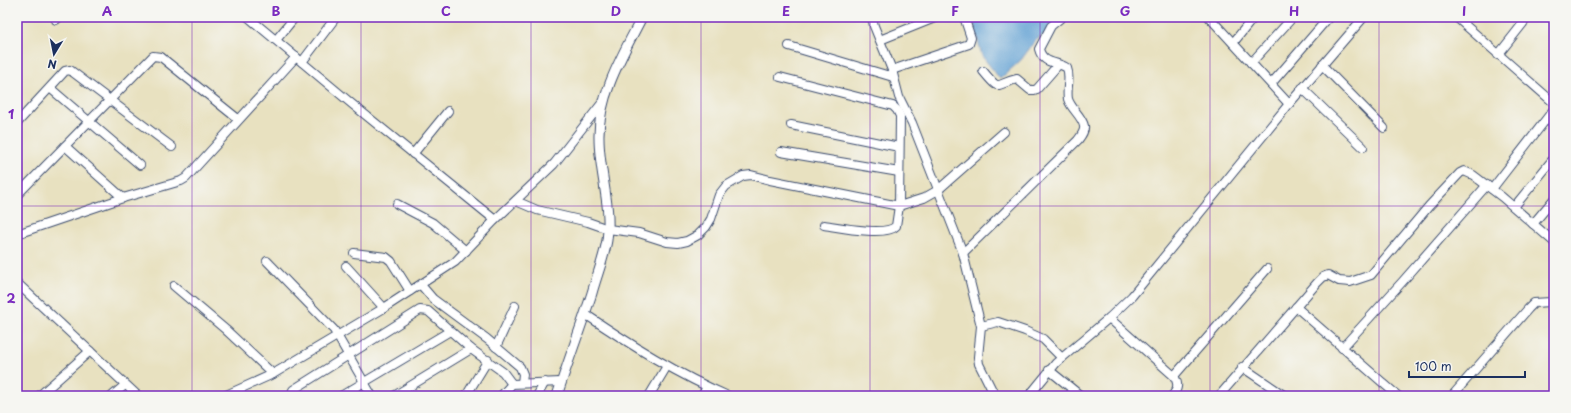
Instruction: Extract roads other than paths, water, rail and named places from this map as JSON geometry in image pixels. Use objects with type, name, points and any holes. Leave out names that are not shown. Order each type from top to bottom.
[{"type":"street","points":[[276,40],[295,17]]},
{"type":"street","points":[[17,234],[186,178],[238,120],[299,59],[336,17]]},
{"type":"street","points":[[224,396],[273,374],[384,308],[443,271],[466,251],[554,164],[602,102],[642,17]]},
{"type":"street","points":[[872,17],[899,97],[912,123],[958,237],[981,326],[978,357],[979,364],[995,396]]},
{"type":"street","points":[[880,40],[937,17]]},
{"type":"street","points":[[788,46],[892,74],[969,44],[971,38],[964,17]]},
{"type":"street","points":[[963,253],[1078,140],[1083,132],[1083,122],[1068,98],[1068,68],[1050,62],[1044,58],[1039,49],[1051,26],[1062,17]]},
{"type":"street","points":[[1209,17],[1289,104]]},
{"type":"street","points":[[1233,43],[1254,17]]},
{"type":"street","points":[[1251,62],[1292,17]]},
{"type":"street","points":[[1271,84],[1329,17]]},
{"type":"street","points":[[1029,396],[1049,370],[1132,296],[1302,88],[1364,17]]},
{"type":"street","points":[[1456,17],[1554,103]]},
{"type":"street","points":[[1498,54],[1528,17]]},
{"type":"street","points":[[252,18],[276,40],[413,154],[496,220]]},
{"type":"street","points":[[17,195],[151,58],[158,56],[238,120]]},
{"type":"street","points":[[983,71],[997,86],[1002,86],[1016,79],[1030,90],[1034,90],[1037,89],[1058,65]]},
{"type":"street","points":[[1322,65],[1384,128]]},
{"type":"street","points":[[17,123],[65,71],[70,70],[172,147]]},
{"type":"street","points":[[780,77],[893,106],[900,116],[898,147],[899,206],[896,226],[890,230],[864,231],[824,225]]},
{"type":"street","points":[[50,88],[140,165]]},
{"type":"street","points":[[1302,88],[1363,147]]},
{"type":"street","points":[[557,396],[604,254],[608,229],[599,139],[602,102]]},
{"type":"street","points":[[1342,348],[1489,187],[1554,109]]},
{"type":"street","points":[[413,154],[448,111]]},
{"type":"street","points":[[791,124],[898,147]]},
{"type":"street","points":[[516,201],[537,210],[588,222],[608,229],[639,233],[667,242],[678,243],[688,241],[706,228],[711,219],[721,190],[743,176],[751,174],[770,180],[899,206],[924,198],[938,190],[1004,132]]},
{"type":"street","points":[[65,146],[123,198]]},
{"type":"street","points":[[781,152],[899,172]]},
{"type":"street","points":[[1514,207],[1554,158]]},
{"type":"street","points":[[1219,396],[1242,367],[1323,277],[1328,276],[1339,281],[1350,282],[1371,275],[1429,206],[1460,173],[1464,171],[1468,172],[1489,187],[1554,242]]},
{"type":"street","points":[[1533,224],[1554,199]]},
{"type":"street","points":[[397,204],[433,223],[466,251]]},
{"type":"street","points":[[354,253],[386,257],[391,261],[410,291]]},
{"type":"street","points":[[267,261],[338,335],[372,396]]},
{"type":"street","points":[[346,266],[384,308]]},
{"type":"street","points":[[1174,376],[1267,269]]},
{"type":"street","points":[[17,283],[138,396]]},
{"type":"street","points":[[421,285],[433,299],[520,367],[523,374],[522,383]]},
{"type":"street","points":[[174,286],[226,330],[273,374]]},
{"type":"street","points":[[1452,396],[1534,303],[1551,302],[1554,299]]},
{"type":"street","points":[[496,347],[515,306]]},
{"type":"street","points":[[1296,306],[1398,396]]},
{"type":"street","points":[[291,396],[293,390],[420,310],[428,311],[471,349],[488,360],[502,372],[512,384]]},
{"type":"street","points":[[585,314],[624,341],[667,366],[728,396]]},
{"type":"street","points":[[1109,318],[1174,376],[1178,387],[1172,396]]},
{"type":"street","points":[[981,326],[998,322],[1025,331],[1043,339],[1062,358]]},
{"type":"street","points":[[341,396],[450,331]]},
{"type":"street","points":[[394,396],[471,349]]},
{"type":"street","points":[[39,396],[90,351]]},
{"type":"street","points":[[460,396],[467,394],[488,360]]},
{"type":"street","points":[[649,396],[667,366]]},
{"type":"street","points":[[1242,367],[1285,396]]},
{"type":"street","points":[[1049,370],[1081,396]]},
{"type":"street","points":[[537,396],[544,382]]},
{"type":"street","points":[[502,396],[512,384],[561,382]]},
{"type":"street","points":[[112,396],[126,385]]},
{"type":"street","points":[[702,396],[707,387]]},
{"type":"water","points":[[972,17],[1067,17],[1035,41],[1021,60],[1000,79],[982,56]]}]
